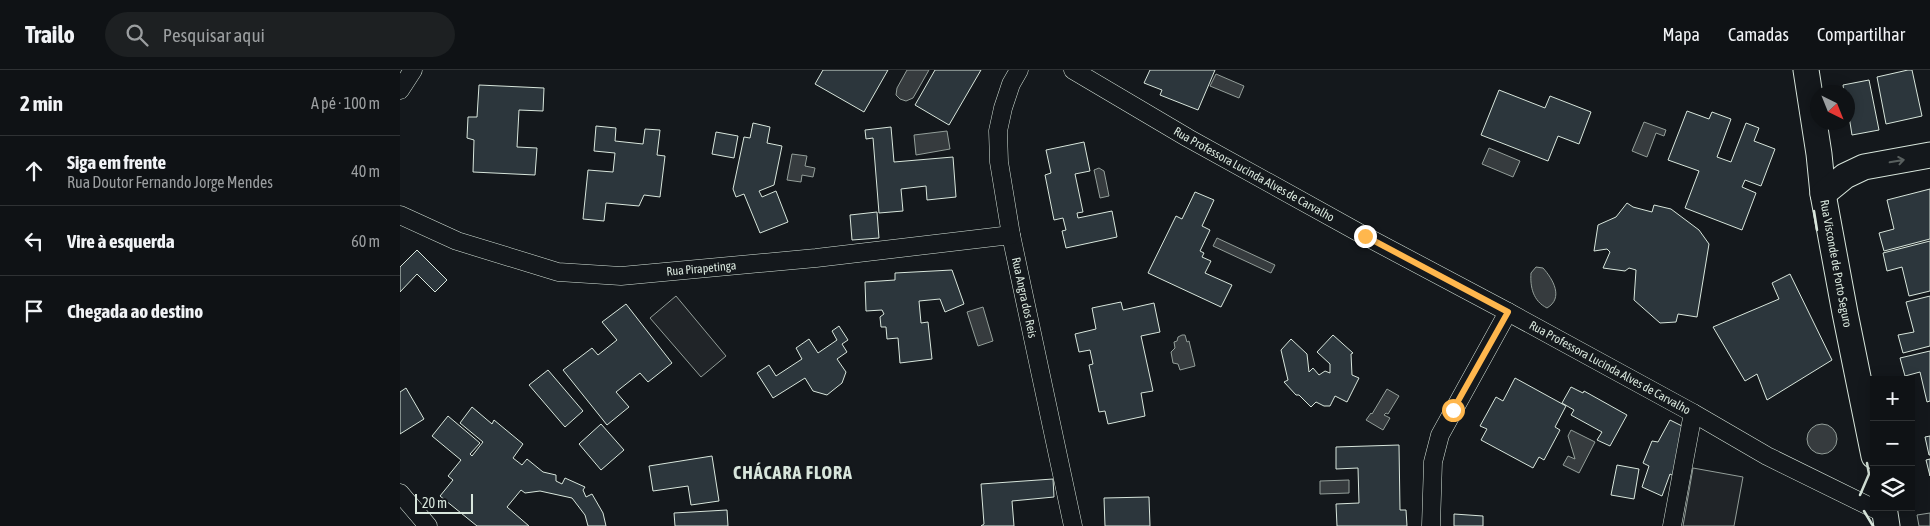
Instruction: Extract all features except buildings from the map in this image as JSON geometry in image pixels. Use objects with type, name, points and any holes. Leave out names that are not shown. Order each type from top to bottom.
[{"type":"street","points":[[400,90],[413,70]]},
{"type":"street","name":"Rua Angra dos Reis","points":[[1019,70],[1011,84],[1002,108],[998,131],[998,162],[1073,526]]},
{"type":"street","name":"Rua Professora Lucinda Alves de Carvalho","points":[[1074,70],[1188,138],[1295,198],[1693,413],[1800,474],[1886,516]]},
{"type":"street","name":"Rua Visconde de Porto Seguro","points":[[1806,70],[1824,194],[1845,313],[1870,436]]},
{"type":"street","points":[[1819,154],[1842,162],[1864,166]]},
{"type":"street","points":[[1824,194],[1845,176],[1864,166],[1930,155]]},
{"type":"street","name":"Rua Pirapetinga","points":[[400,215],[457,241],[558,272],[621,276],[816,258],[1012,235]]},
{"type":"street","points":[[1431,526],[1433,462],[1440,434],[1508,312]]},
{"type":"street","points":[[1672,526],[1693,413]]},
{"type":"street","points":[[400,493],[428,526]]},
{"type":"shaded area","points":[[907,70],[929,70],[913,98],[906,101],[896,95],[897,88]]},
{"type":"shaded area","points":[[1216,74],[1244,86],[1239,98],[1210,86]]},
{"type":"shaded area","points":[[1644,122],[1666,130],[1664,136],[1656,133],[1647,157],[1632,151]]},
{"type":"shaded area","points":[[947,131],[950,149],[916,155],[914,135]]},
{"type":"shaded area","points":[[1489,148],[1520,161],[1513,177],[1482,164]]},
{"type":"shaded area","points":[[792,154],[807,156],[805,166],[815,168],[813,177],[802,175],[801,182],[787,180]]},
{"type":"shaded area","points":[[1099,168],[1104,171],[1109,196],[1100,198],[1094,170]]},
{"type":"shaded area","points":[[1217,238],[1275,265],[1271,273],[1213,246]]},
{"type":"shaded area","points":[[1536,267],[1543,268],[1555,288],[1555,299],[1547,308],[1538,302],[1533,293],[1531,273]]},
{"type":"shaded area","points":[[676,296],[726,356],[701,377],[650,318]]},
{"type":"shaded area","points":[[983,307],[993,341],[978,346],[967,312]]},
{"type":"shaded area","points":[[1182,335],[1185,335],[1187,342],[1189,341],[1195,366],[1180,370],[1178,364],[1173,363],[1171,352],[1175,348],[1174,342]]},
{"type":"shaded area","points":[[1387,389],[1399,396],[1388,414],[1384,415],[1390,418],[1383,430],[1366,420],[1372,414]]},
{"type":"shaded area","points":[[1822,424],[1828,425],[1836,433],[1836,445],[1828,453],[1822,454],[1816,453],[1808,445],[1807,439],[1808,433],[1816,425]]},
{"type":"shaded area","points":[[1571,430],[1595,442],[1579,473],[1563,465],[1568,456],[1575,459],[1568,436]]},
{"type":"shaded area","points":[[1693,468],[1743,477],[1734,526],[1683,526]]},
{"type":"shaded area","points":[[1349,480],[1349,493],[1320,494],[1320,481]]},
{"type":"shaded area","points":[[1930,513],[1930,526],[1919,526],[1917,515]]},
{"type":"wall","points":[[1814,211],[1817,230]]},
{"type":"wall","points":[[1860,495],[1869,474],[1867,463]]},
{"type":"wall","points":[[1864,511],[1873,526]]},
{"type":"district","name":"CHÁCARA FLORA","points":[[793,473]]},
{"type":"route","points":[[1365,236],[1508,312],[1453,410]]}]
